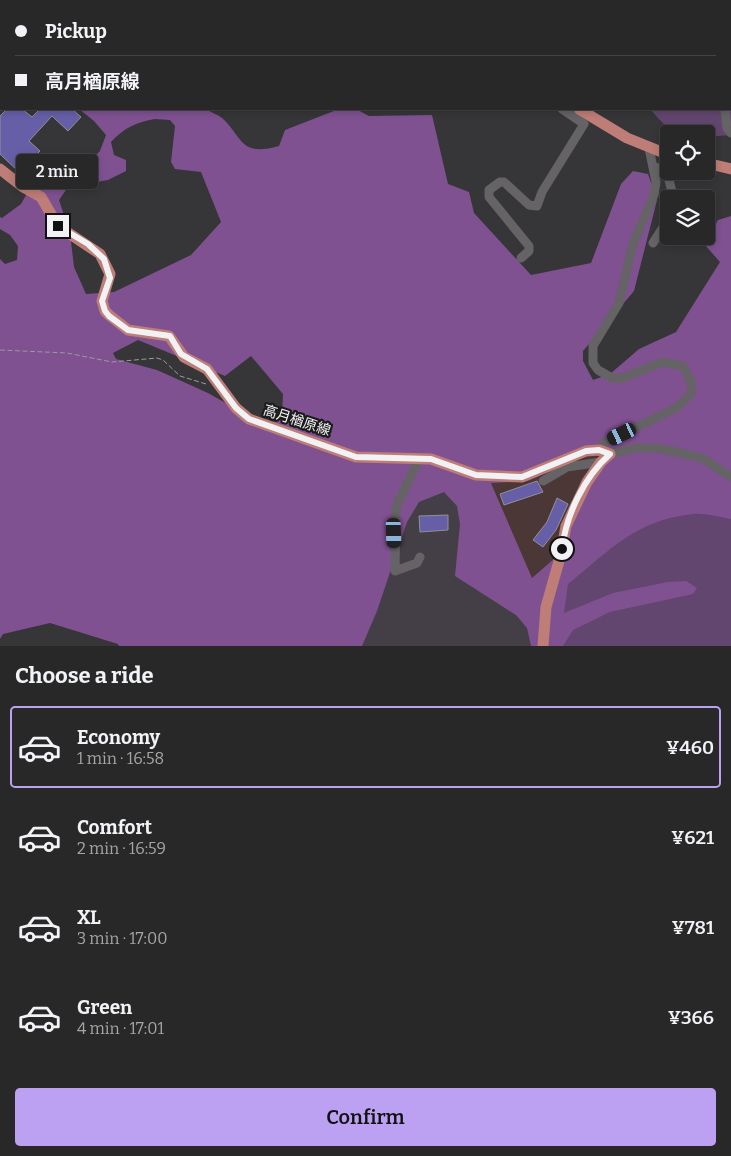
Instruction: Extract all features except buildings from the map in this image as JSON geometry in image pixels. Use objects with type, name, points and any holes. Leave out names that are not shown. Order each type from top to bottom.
[{"type":"main road","points":[[581,110],[627,138],[660,152]]},
{"type":"main road","points":[[715,165],[731,169]]},
{"type":"main road","name":"高月楢原線","points":[[0,169],[23,187],[41,197],[58,226],[100,254],[110,274],[102,301],[105,311],[109,316],[128,330],[170,336],[181,354],[207,369],[242,414],[276,430],[356,457],[420,457],[439,461],[476,475],[522,477],[586,451],[603,455]]},
{"type":"main road","points":[[543,646],[546,607],[561,554],[566,526],[583,488],[603,455]]},
{"type":"street","points":[[520,258],[529,251],[529,246],[489,197],[489,190],[500,182],[504,182],[529,205],[536,206],[542,192],[584,124],[563,110]]},
{"type":"street","points":[[725,110],[727,128],[731,133]]},
{"type":"street","points":[[603,455],[604,443],[685,403],[691,394],[692,384],[683,366],[662,362],[623,378],[612,378],[598,370],[593,363],[593,346],[620,303],[633,244],[654,195],[656,182],[649,148]]},
{"type":"street","points":[[653,167],[666,169],[672,190]]},
{"type":"street","points":[[652,243],[660,231]]},
{"type":"street","points":[[543,481],[567,467],[603,455],[636,448],[658,448],[702,458],[731,477]]},
{"type":"street","points":[[420,457],[396,508],[395,571],[417,563],[420,557]]},
{"type":"path","points":[[0,350],[67,353],[112,362],[157,358],[163,360],[180,376],[210,385],[217,384]]},
{"type":"shaded area","points":[[80,110],[207,110],[222,118],[244,144],[256,149],[279,146],[285,130],[336,110],[358,110],[369,116],[432,115],[448,184],[469,192],[474,213],[531,275],[591,263],[621,184],[633,171],[648,174],[657,200],[634,291],[583,351],[583,361],[593,380],[610,374],[639,349],[676,332],[720,262],[705,245],[715,245],[715,226],[718,220],[731,216],[731,519],[693,514],[673,517],[639,530],[611,548],[568,584],[564,613],[613,593],[668,582],[686,581],[697,588],[693,594],[610,612],[573,630],[563,646],[531,646],[527,628],[516,615],[455,576],[460,524],[457,506],[444,492],[419,502],[407,522],[377,611],[362,646],[119,646],[118,644],[50,623],[3,634],[0,639],[0,259],[5,264],[17,260],[18,246],[10,235],[0,229],[0,217],[2,218],[21,204],[35,179],[49,170],[66,172],[90,161],[100,151],[106,135],[94,121]],"holes":[[[155,119],[170,120],[175,126],[171,162],[175,169],[201,172],[221,222],[191,255],[114,292],[86,294],[74,267],[70,233],[59,200],[68,187],[108,180],[126,171],[126,160],[114,155],[111,142],[131,126]],[[138,340],[225,376],[251,356],[283,394],[280,417],[273,423],[260,428],[238,410],[208,393],[157,370],[116,359],[113,353]],[[605,455],[555,558],[532,578],[491,483],[528,481],[584,456]]]},
{"type":"shaded area","points":[[651,110],[731,110],[731,137],[725,135],[715,137],[715,125],[665,125]]},
{"type":"shaded area","points":[[605,454],[555,558],[532,579],[491,482],[528,481],[584,456]]},
{"type":"shaded area","points":[[391,463],[450,469],[544,646],[358,646]]},
{"type":"shaded area","points":[[731,488],[731,646],[549,646],[576,520]]},
{"type":"route","points":[[58,226],[83,240],[104,259],[110,278],[102,296],[102,301],[105,311],[109,316],[128,330],[170,336],[181,354],[188,360],[207,369],[236,408],[249,419],[356,457],[420,457],[439,461],[476,475],[522,477],[586,451],[599,450],[610,454],[601,462],[583,488],[569,516],[562,549]]}]
